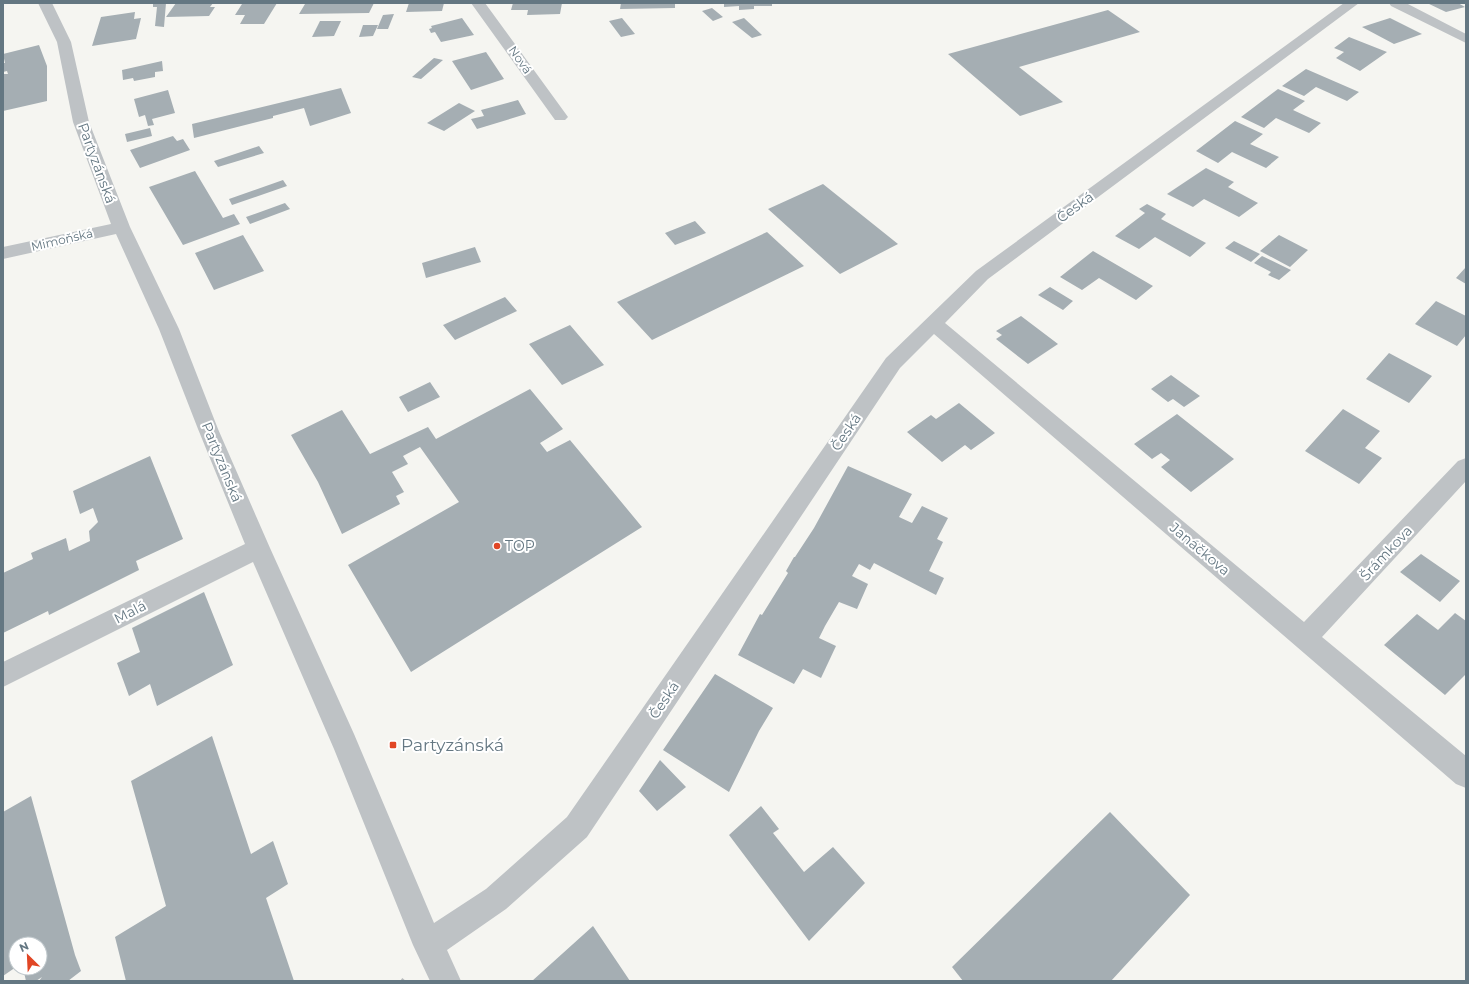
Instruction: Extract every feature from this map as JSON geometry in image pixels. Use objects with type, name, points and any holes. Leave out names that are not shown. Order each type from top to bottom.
[{"type":"street","name":"Partyzánská","points":[[46,3],[64,42],[81,122],[121,227],[169,329],[208,429],[258,548],[345,743],[428,945],[446,981]]},
{"type":"street","name":"Nová","points":[[478,3],[560,117]]},
{"type":"street","name":"Česká","points":[[428,945],[496,899],[577,827],[893,363],[982,275],[1352,3]]},
{"type":"street","points":[[1396,3],[1466,39]]},
{"type":"street","name":"Mimoňská","points":[[3,253],[121,227]]},
{"type":"street","name":"Janáčkova","points":[[934,324],[1466,774]]},
{"type":"street","name":"Šrámkova","points":[[1305,638],[1466,467]]},
{"type":"street","name":"Malá","points":[[3,675],[258,548]]},
{"type":"building","points":[[153,3],[166,3],[164,27],[155,26],[157,7],[153,7]]},
{"type":"building","points":[[176,3],[213,3],[210,7],[215,7],[209,16],[166,17]]},
{"type":"building","points":[[277,3],[264,24],[240,24],[245,15],[235,15],[242,4]]},
{"type":"building","points":[[374,3],[369,13],[299,14],[305,4]]},
{"type":"building","points":[[409,3],[444,3],[442,11],[406,12]]},
{"type":"building","points":[[513,3],[562,3],[560,14],[527,15],[528,10],[511,10]]},
{"type":"building","points":[[621,3],[675,3],[675,8],[620,9]]},
{"type":"building","points":[[724,3],[772,3],[772,6],[754,6],[754,9],[739,10],[739,6],[724,7]]},
{"type":"building","points":[[1427,3],[1458,3],[1465,7],[1446,12]]},
{"type":"building","points":[[712,8],[723,17],[713,21],[702,11]]},
{"type":"building","points":[[1108,10],[1140,32],[1019,67],[1063,102],[1020,116],[948,54]]},
{"type":"building","points":[[135,12],[134,19],[141,18],[136,39],[92,46],[101,17]]},
{"type":"building","points":[[394,14],[388,29],[377,29],[383,15]]},
{"type":"building","points":[[462,18],[474,35],[441,42],[435,32],[431,33],[429,29],[432,28],[431,26]]},
{"type":"building","points":[[622,18],[635,34],[621,37],[609,21]]},
{"type":"building","points":[[744,18],[762,35],[752,38],[732,22]]},
{"type":"building","points":[[1390,18],[1422,34],[1394,44],[1362,27]]},
{"type":"building","points":[[320,21],[341,21],[334,36],[312,37]]},
{"type":"building","points":[[363,25],[378,25],[373,36],[359,37]]},
{"type":"building","points":[[1349,37],[1387,52],[1360,71],[1336,58],[1344,52],[1334,48]]},
{"type":"building","points":[[39,45],[47,66],[47,101],[3,111],[4,74],[8,74],[7,71],[3,72],[3,63],[5,63],[3,54]]},
{"type":"building","points":[[486,52],[504,79],[471,90],[452,61]]},
{"type":"building","points":[[434,58],[443,60],[421,79],[412,77]]},
{"type":"building","points":[[162,61],[163,71],[155,72],[155,77],[134,81],[133,78],[123,80],[122,70]]},
{"type":"building","points":[[1306,69],[1359,92],[1347,101],[1316,87],[1304,96],[1282,86]]},
{"type":"building","points":[[341,88],[351,113],[310,126],[304,108],[273,116],[273,118],[194,138],[192,124]]},
{"type":"building","points":[[1278,89],[1305,101],[1293,110],[1321,123],[1309,133],[1276,118],[1264,128],[1241,117]]},
{"type":"building","points":[[168,90],[175,113],[152,119],[154,125],[148,126],[145,115],[139,117],[134,99]]},
{"type":"building","points":[[518,100],[526,114],[477,129],[471,119],[484,116],[481,110]]},
{"type":"building","points":[[459,103],[475,111],[444,131],[427,123]]},
{"type":"building","points":[[1235,121],[1263,134],[1250,144],[1279,157],[1266,168],[1232,152],[1218,163],[1196,151]]},
{"type":"building","points":[[150,128],[152,136],[127,142],[125,134]]},
{"type":"building","points":[[173,136],[177,141],[183,139],[190,150],[140,168],[130,150]]},
{"type":"building","points":[[259,146],[264,153],[218,167],[214,161]]},
{"type":"building","points":[[1206,168],[1234,182],[1228,187],[1258,203],[1239,217],[1204,199],[1193,207],[1167,194]]},
{"type":"building","points":[[195,171],[223,218],[234,214],[240,224],[183,245],[149,187]]},
{"type":"building","points":[[283,180],[287,186],[232,205],[229,199]]},
{"type":"building","points":[[823,184],[898,244],[840,274],[768,209]]},
{"type":"building","points":[[285,203],[290,209],[250,224],[246,217]]},
{"type":"building","points":[[1147,204],[1166,214],[1161,219],[1206,243],[1190,257],[1155,237],[1139,249],[1115,236],[1145,213],[1139,209]]},
{"type":"building","points":[[695,221],[706,233],[675,245],[665,233]]},
{"type":"building","points":[[767,232],[804,266],[652,340],[617,302]]},
{"type":"building","points":[[243,235],[264,271],[214,290],[195,253]]},
{"type":"building","points":[[1279,235],[1308,250],[1290,267],[1260,251]]},
{"type":"building","points":[[1234,241],[1260,254],[1251,262],[1225,248]]},
{"type":"building","points":[[475,247],[481,262],[426,278],[422,263]]},
{"type":"building","points":[[1093,251],[1153,286],[1136,300],[1099,278],[1082,290],[1060,277]]},
{"type":"building","points":[[1262,256],[1291,270],[1279,280],[1268,275],[1271,272],[1254,263]]},
{"type":"building","points":[[1466,267],[1466,284],[1456,278]]},
{"type":"building","points":[[1050,287],[1073,301],[1063,310],[1038,295]]},
{"type":"building","points":[[505,297],[517,311],[455,340],[443,325]]},
{"type":"building","points":[[1436,301],[1466,316],[1466,335],[1457,346],[1415,324]]},
{"type":"building","points":[[1021,316],[1058,344],[1028,364],[996,339],[1002,335],[996,331]]},
{"type":"building","points":[[570,325],[604,365],[562,385],[529,344]]},
{"type":"building","points":[[1389,353],[1432,376],[1409,403],[1366,379]]},
{"type":"building","points":[[1171,375],[1200,396],[1184,407],[1173,399],[1168,402],[1151,389]]},
{"type":"building","points":[[430,382],[440,397],[408,412],[399,397]]},
{"type":"building","name":"TOP","points":[[530,389],[563,429],[540,443],[547,452],[570,440],[642,527],[411,672],[348,565],[459,502],[420,447],[403,456],[408,464],[392,472],[404,492],[396,496],[400,504],[342,534],[318,482],[291,435],[342,410],[370,454],[428,427],[436,439]]},
{"type":"building","points":[[959,403],[995,433],[971,450],[965,445],[942,462],[907,432],[931,415],[936,419]]},
{"type":"building","points":[[1343,409],[1380,431],[1365,448],[1382,458],[1359,484],[1305,451]]},
{"type":"building","points":[[1177,414],[1234,459],[1191,492],[1161,467],[1170,460],[1161,453],[1152,459],[1134,444]]},
{"type":"building","points":[[150,456],[183,539],[136,561],[139,570],[49,615],[48,611],[3,633],[3,573],[33,559],[31,553],[66,538],[69,551],[90,541],[89,531],[98,522],[93,508],[80,514],[73,491]]},
{"type":"building","points":[[848,466],[912,494],[899,517],[912,523],[922,506],[948,518],[937,539],[943,542],[929,571],[944,578],[936,595],[874,563],[870,570],[859,564],[852,576],[868,584],[857,609],[839,602],[819,638],[836,646],[821,678],[803,669],[794,684],[738,655],[760,614],[762,615],[788,573],[786,571],[814,528]]},
{"type":"building","points":[[1421,554],[1460,581],[1440,602],[1400,572]]},
{"type":"building","points":[[204,592],[233,665],[157,706],[150,684],[129,696],[117,663],[140,652],[132,628]]},
{"type":"building","points":[[1455,613],[1466,621],[1466,674],[1445,695],[1384,645],[1417,614],[1438,630]]},
{"type":"building","points":[[715,674],[773,708],[759,731],[729,792],[663,750]]},
{"type":"building","points":[[212,736],[251,854],[273,841],[288,884],[266,898],[294,981],[126,981],[115,937],[166,906],[131,781]]},
{"type":"building","points":[[660,760],[686,787],[657,811],[639,791]]},
{"type":"building","points":[[31,796],[75,955],[81,971],[68,981],[39,981],[42,977],[36,981],[26,981],[25,976],[48,976],[48,936],[8,936],[8,973],[3,976],[3,812]]},
{"type":"building","points":[[761,806],[779,829],[773,833],[804,872],[833,847],[865,883],[809,941],[729,835]]},
{"type":"building","points":[[1110,812],[1190,895],[1111,981],[963,981],[952,967]]},
{"type":"building","points":[[593,926],[630,981],[532,981]]},
{"type":"place","name":"TOP","points":[[497,546]]},
{"type":"place","name":"Partyzánská","points":[[393,745]]}]
